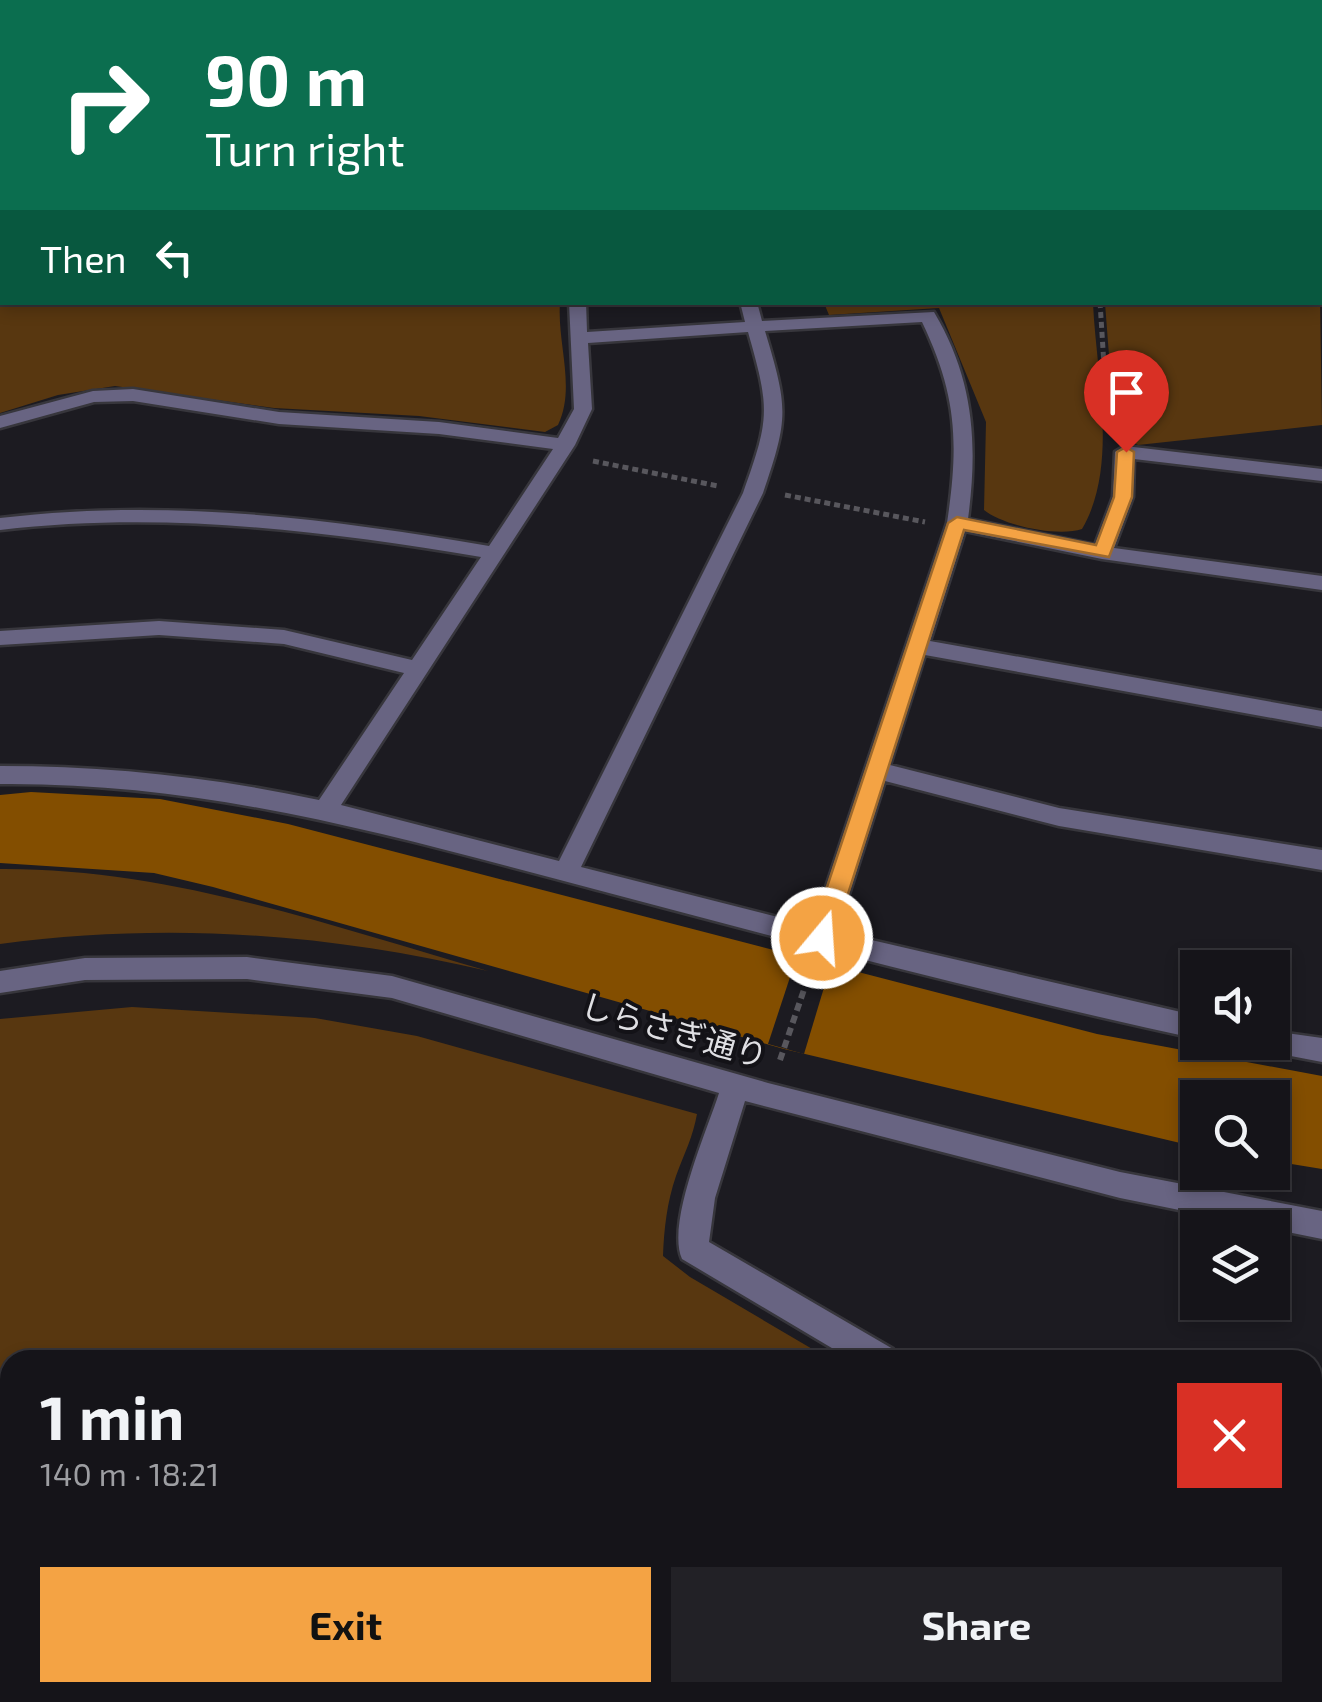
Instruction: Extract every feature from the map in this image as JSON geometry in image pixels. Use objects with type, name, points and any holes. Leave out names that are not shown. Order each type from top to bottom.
[{"type":"street","points":[[326,809],[562,450],[583,409],[578,305]]},
{"type":"street","points":[[566,872],[754,491],[774,434],[775,395],[749,305]]},
{"type":"street","points":[[577,338],[928,316],[954,366],[966,411],[968,452],[956,526],[817,950]]},
{"type":"street","points":[[0,422],[92,397],[133,396],[279,418],[439,428],[562,450]]},
{"type":"street","points":[[1102,552],[1123,497],[1126,452],[1322,475]]},
{"type":"street","points":[[0,524],[100,516],[259,518],[494,552]]},
{"type":"street","points":[[956,526],[1102,552],[1322,583]]},
{"type":"street","points":[[0,638],[176,629],[284,637],[417,669]]},
{"type":"street","points":[[917,646],[1322,719]]},
{"type":"street","points":[[876,770],[1059,817],[1322,860]]},
{"type":"street","points":[[0,775],[78,771],[261,794],[566,872],[817,950],[1180,1024]]},
{"type":"street","name":"しらさぎ通り","points":[[0,982],[85,969],[248,968],[392,987],[736,1086],[1120,1185],[1322,1224]]},
{"type":"street","points":[[1290,1045],[1322,1050]]},
{"type":"street","points":[[736,1086],[700,1198],[693,1250],[865,1350]]},
{"type":"path","points":[[1100,305],[1109,435],[1126,452]]},
{"type":"path","points":[[562,450],[754,491],[956,526]]},
{"type":"path","points":[[780,1060],[817,950]]},
{"type":"shaded area","points":[[0,305],[560,305],[565,396],[558,425],[545,432],[419,416],[274,408],[115,386],[58,395],[0,413]]},
{"type":"shaded area","points":[[825,305],[1093,305],[1103,448],[1093,504],[1082,529],[1032,529],[984,510],[986,422],[939,308],[829,315]]},
{"type":"shaded area","points":[[1105,305],[1320,305],[1322,425],[1138,445],[1115,434]]},
{"type":"shaded area","points":[[31,792],[160,799],[288,824],[1097,1034],[1180,1049],[1180,1060],[1236,1060],[1322,1076],[1322,1169],[1290,1164],[1290,1080],[1180,1080],[1180,1143],[784,1049],[154,873],[0,863],[0,795]]},
{"type":"shaded area","points":[[0,869],[63,871],[186,889],[307,918],[488,971],[367,948],[245,935],[123,934],[0,944]]},
{"type":"shaded area","points":[[132,1007],[315,1018],[417,1036],[697,1114],[670,1196],[663,1256],[690,1277],[814,1350],[0,1350],[0,1019]]},
{"type":"pier","points":[[798,953],[832,961],[804,1054],[768,1044]]},
{"type":"route","points":[[822,938],[957,523],[1102,552],[1123,497],[1126,452]]}]
